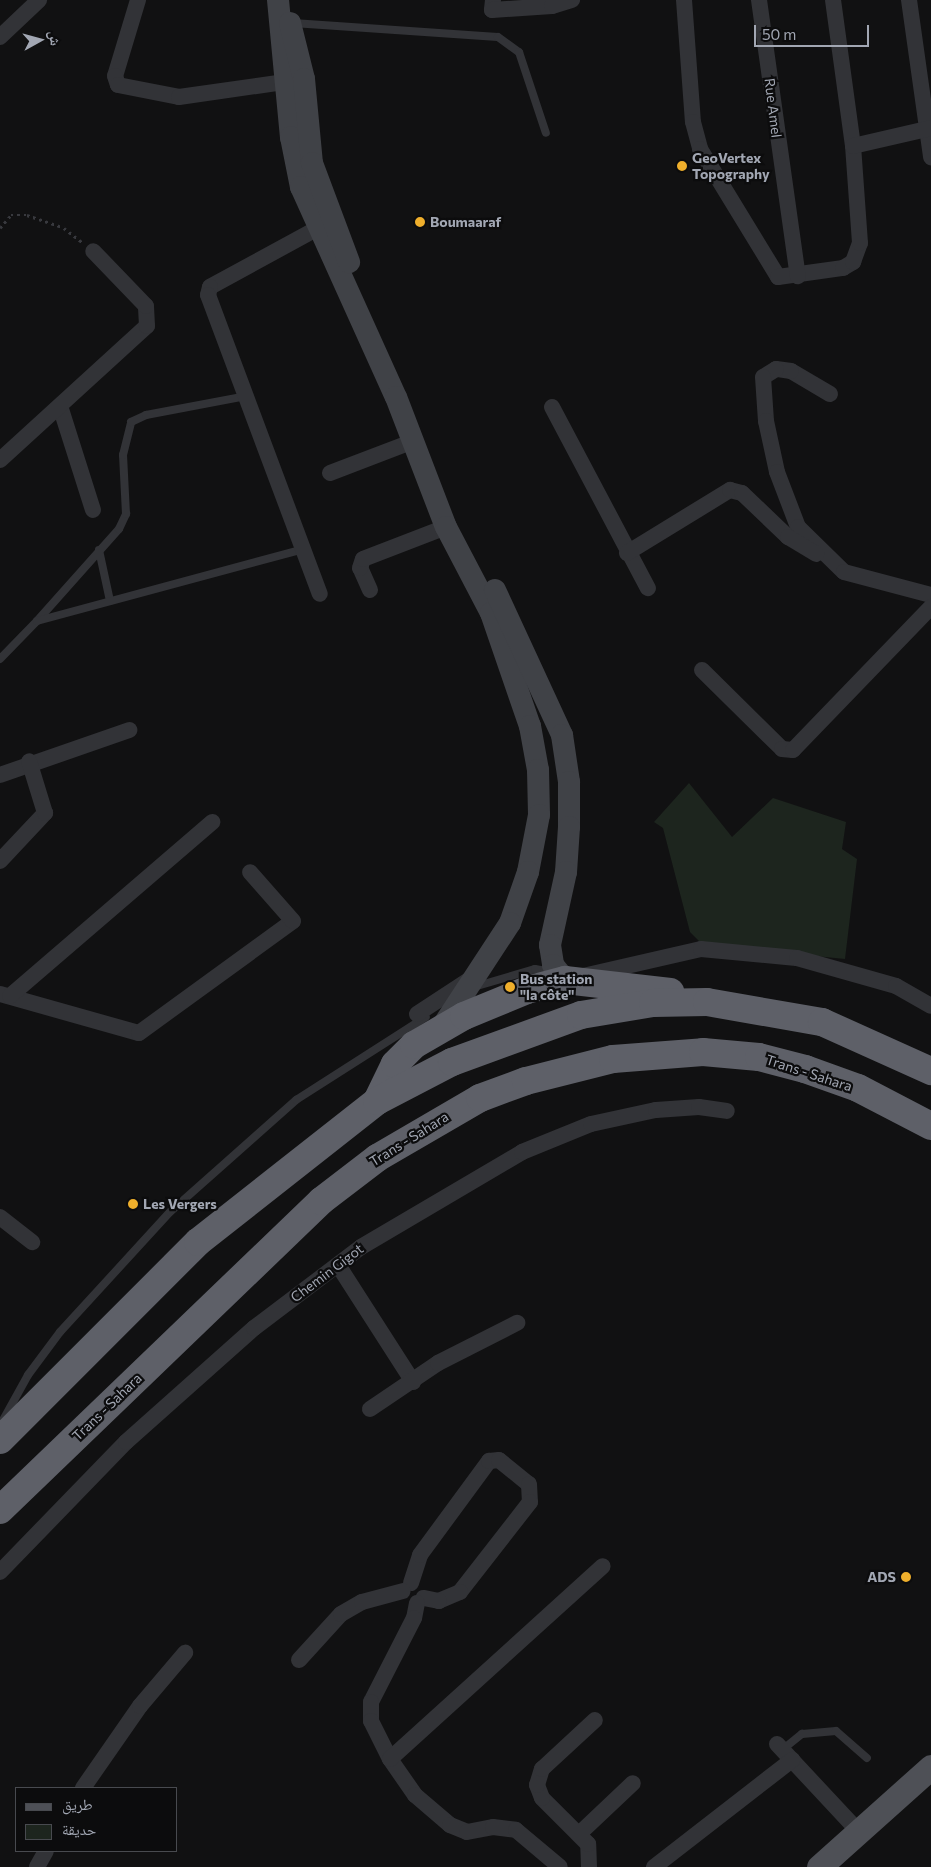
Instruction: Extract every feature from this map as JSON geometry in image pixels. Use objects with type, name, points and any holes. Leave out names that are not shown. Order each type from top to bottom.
[{"type":"highway","points":[[377,1101],[394,1064],[414,1045],[440,1030],[512,996],[565,980],[606,982],[751,1006],[822,1022],[931,1071]]},
{"type":"highway","points":[[0,1440],[198,1242],[377,1101],[452,1062],[581,1015],[653,1003],[751,1006]]},
{"type":"highway","name":"Trans - Sahara","points":[[0,1510],[321,1201],[377,1158],[480,1098],[526,1081],[613,1059],[703,1052],[759,1057],[805,1069],[858,1088],[931,1126]]},
{"type":"main road","points":[[819,1867],[931,1767]]},
{"type":"street","points":[[0,38],[40,0]]},
{"type":"street","points":[[138,0],[115,76],[118,85],[180,97],[285,82]]},
{"type":"street","points":[[280,0],[285,82],[301,188],[414,441],[446,527],[491,614],[530,726],[538,770],[539,815],[528,872],[510,922],[469,991],[440,1030]]},
{"type":"street","points":[[280,0],[291,23],[304,80],[312,163],[343,250],[414,412],[450,509],[510,619],[562,735],[569,782],[569,826],[566,872],[550,945],[553,965],[565,980],[702,950],[797,958],[896,986],[931,1006]]},
{"type":"street","points":[[493,0],[492,10],[552,6],[572,0]]},
{"type":"street","points":[[684,0],[694,122],[700,149],[767,263],[778,276],[798,276],[843,268],[858,254],[862,226],[833,0]]},
{"type":"street","name":"Rue Amel","points":[[759,0],[798,276]]},
{"type":"street","points":[[909,0],[931,157]]},
{"type":"street","points":[[853,146],[928,130]]},
{"type":"street","points":[[318,228],[210,286],[210,306],[247,396],[305,548],[320,594]]},
{"type":"street","points":[[0,460],[137,336],[150,317],[146,306],[93,251]]},
{"type":"street","points":[[830,394],[791,370],[776,369],[764,377],[766,421],[776,472],[798,527],[844,572]]},
{"type":"street","points":[[60,406],[93,510]]},
{"type":"street","points":[[552,407],[627,553],[648,588]]},
{"type":"street","points":[[330,473],[414,441]]},
{"type":"street","points":[[627,553],[730,490],[737,490],[788,537],[844,572],[931,595]]},
{"type":"street","points":[[370,590],[360,568],[363,559],[446,527]]},
{"type":"street","points":[[702,670],[782,750],[793,750],[931,607]]},
{"type":"street","points":[[0,775],[29,761],[129,730]]},
{"type":"street","points":[[0,861],[45,813],[29,761]]},
{"type":"street","points":[[5,995],[212,822]]},
{"type":"street","points":[[5,995],[139,1033],[293,920],[250,872]]},
{"type":"street","points":[[417,1014],[481,971]]},
{"type":"street","name":"Chemin Gigot","points":[[0,1572],[126,1442],[254,1328],[338,1265],[522,1152],[591,1124],[656,1110],[699,1107],[727,1111]]},
{"type":"street","points":[[0,1217],[32,1242]]},
{"type":"street","points":[[338,1265],[413,1382]]},
{"type":"street","points":[[370,1409],[413,1382],[438,1363],[517,1323]]},
{"type":"street","points":[[407,1587],[420,1556],[489,1461],[499,1460],[529,1484],[530,1502],[460,1592],[439,1601],[420,1601]]},
{"type":"street","points":[[390,1759],[603,1566]]},
{"type":"street","points":[[299,1660],[342,1614],[362,1602],[407,1587],[424,1588],[420,1601],[371,1702],[371,1721],[390,1759],[415,1794],[450,1825],[467,1832],[493,1827],[516,1830],[560,1867]]},
{"type":"street","points":[[84,1787],[140,1706],[185,1653]]},
{"type":"street","points":[[589,1867],[590,1850],[579,1834],[542,1798],[538,1779],[595,1720]]},
{"type":"street","points":[[654,1867],[784,1752],[859,1832]]},
{"type":"street","points":[[579,1834],[633,1783]]},
{"type":"street","points":[[37,1867],[45,1852]]},
{"type":"lane","points":[[291,23],[498,37],[520,52],[546,133]]},
{"type":"lane","points":[[0,660],[99,550],[126,514],[123,455],[131,422],[146,415],[247,396]]},
{"type":"lane","points":[[37,621],[305,548]]},
{"type":"lane","points":[[99,550],[110,601]]},
{"type":"lane","points":[[0,1427],[28,1375],[60,1332],[170,1212],[296,1100],[469,991],[535,969],[565,980]]},
{"type":"lane","points":[[784,1752],[802,1734],[836,1731],[867,1758]]},
{"type":"path","points":[[0,228],[11,215],[26,215],[64,228],[93,251]]},
{"type":"green space","points":[[689,783],[732,837],[773,798],[846,822],[842,849],[857,859],[845,959],[703,945],[690,932],[663,828],[654,822]]},
{"type":"place","name":"GeoVertex Topography","points":[[682,166]]},
{"type":"place","name":"Boumaaraf","points":[[420,222]]},
{"type":"place","name":"Bus station \"la côte\"","points":[[510,987]]},
{"type":"place","name":"Les Vergers","points":[[133,1204]]},
{"type":"place","name":"ADS","points":[[906,1577]]}]
